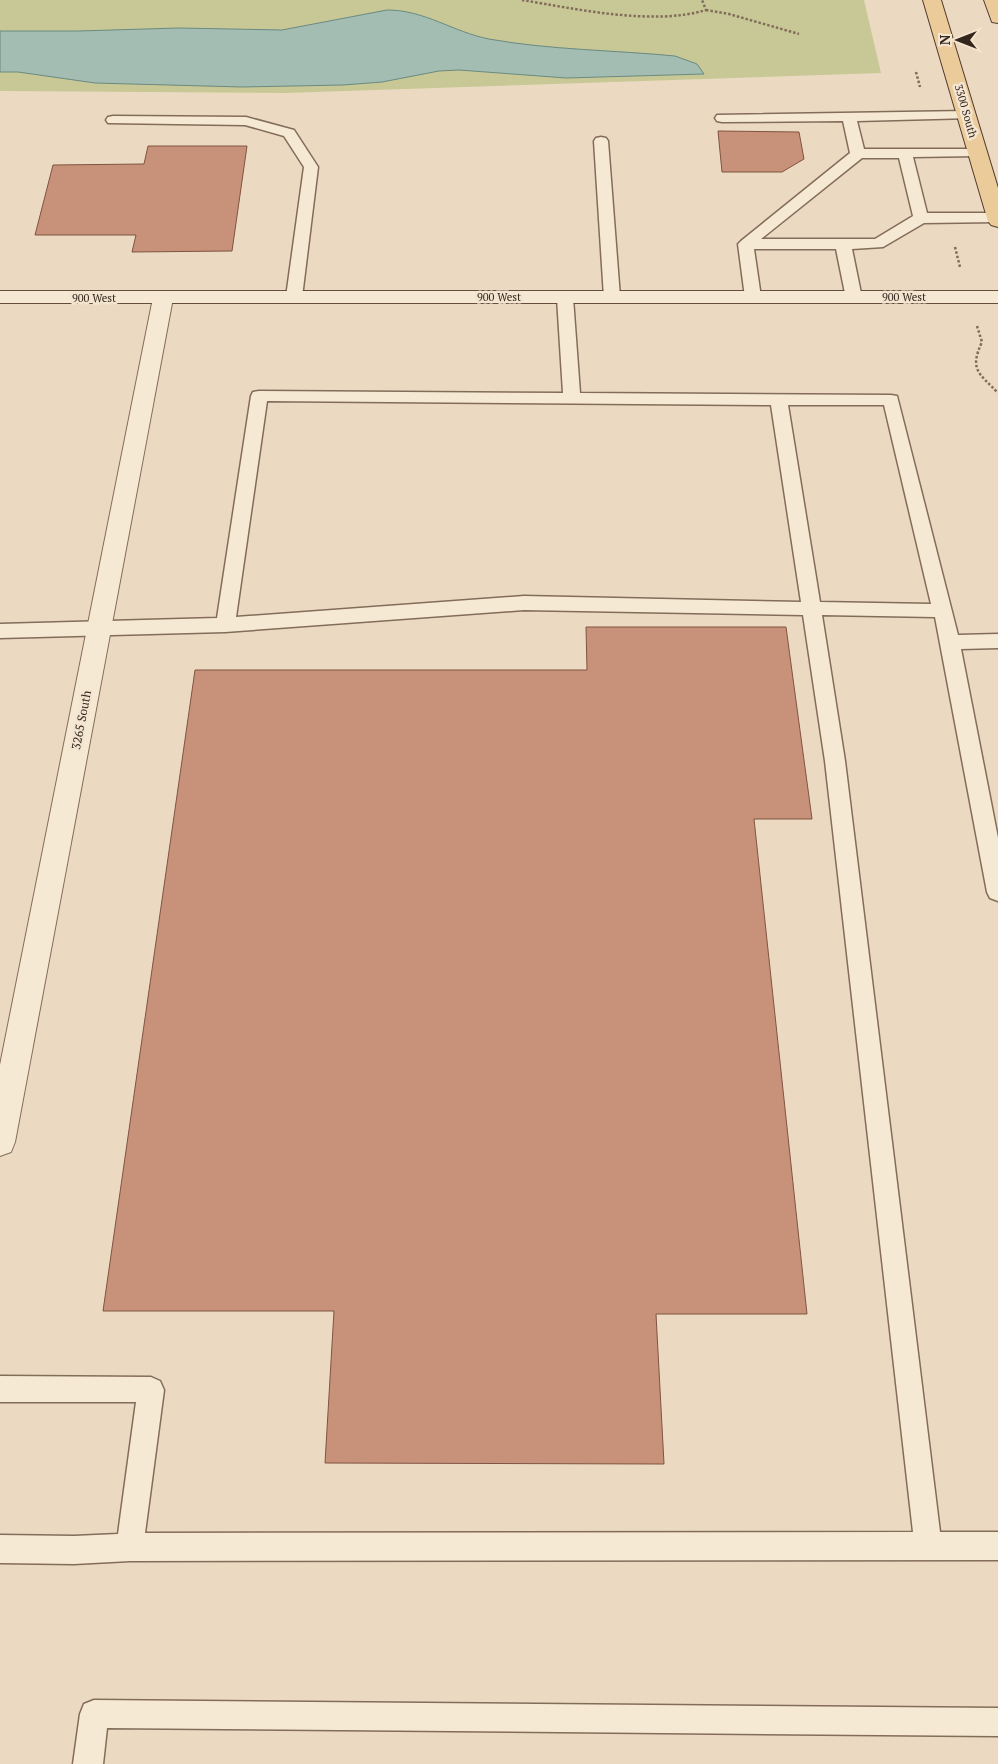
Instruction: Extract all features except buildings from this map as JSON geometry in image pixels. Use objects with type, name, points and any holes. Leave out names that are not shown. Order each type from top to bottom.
[{"type":"main road","name":"3300 South","points":[[932,0],[998,220]]},
{"type":"main road","points":[[992,0],[998,18]]},
{"type":"main road","name":"900 West","points":[[0,297],[998,297]]},
{"type":"main road","name":"3265 South","points":[[0,1142],[163,298]]},
{"type":"lane","points":[[722,118],[967,115]]},
{"type":"lane","points":[[849,116],[858,154]]},
{"type":"lane","points":[[113,120],[246,121],[289,133],[311,167],[294,297]]},
{"type":"lane","points":[[601,141],[612,297]]},
{"type":"lane","points":[[746,244],[858,154],[978,152]]},
{"type":"lane","points":[[905,153],[921,218]]},
{"type":"lane","points":[[746,244],[878,244],[921,218],[998,220]]},
{"type":"lane","points":[[746,244],[753,297]]},
{"type":"lane","points":[[843,244],[854,298]]},
{"type":"lane","points":[[565,298],[572,397]]},
{"type":"lane","points":[[225,625],[259,396],[891,400],[950,642],[998,892]]},
{"type":"lane","points":[[779,399],[835,761],[928,1547]]},
{"type":"lane","points":[[0,631],[225,625],[524,604],[812,607],[943,611]]},
{"type":"lane","points":[[950,642],[998,641]]},
{"type":"lane","points":[[0,1389],[150,1390],[130,1548]]},
{"type":"lane","points":[[0,1549],[998,1546]]},
{"type":"lane","points":[[88,1764],[94,1714],[998,1722]]},
{"type":"path","points":[[522,0],[588,10],[650,14],[698,14],[706,10],[729,14],[799,34]]},
{"type":"path","points":[[702,0],[706,10]]},
{"type":"path","points":[[982,342],[975,357],[977,366],[980,373],[998,393]]},
{"type":"green space","points":[[0,0],[864,0],[881,73],[285,93],[0,91]]},
{"type":"shaded area","points":[[387,10],[426,17],[476,36],[512,43],[675,56],[697,64],[704,74],[566,78],[459,70],[439,71],[382,82],[343,85],[242,87],[95,83],[18,72],[0,72],[0,31],[179,28],[282,30]]}]
